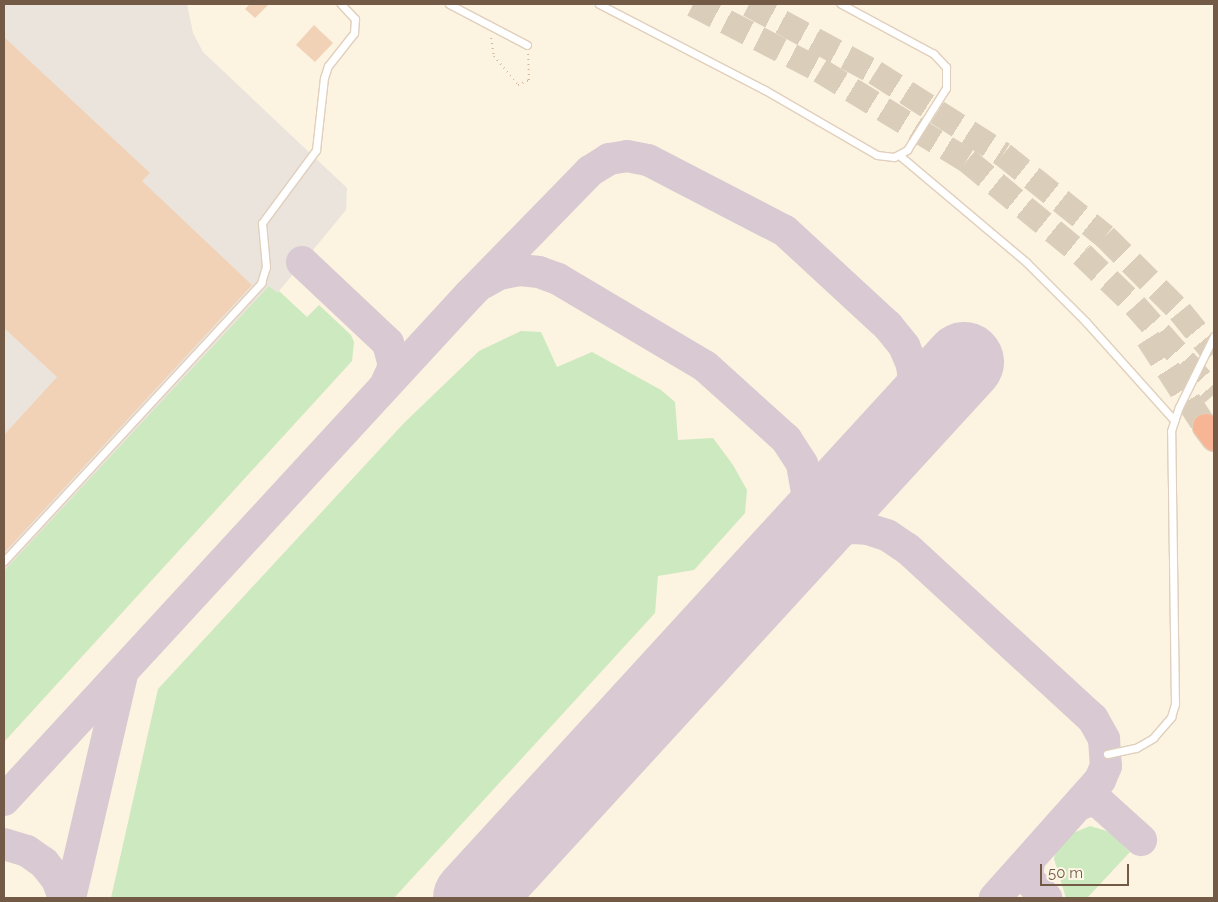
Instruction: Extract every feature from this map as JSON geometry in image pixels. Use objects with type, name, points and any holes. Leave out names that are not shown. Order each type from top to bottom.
[{"type":"lane","points":[[4,561],[261,283],[266,267],[262,223],[316,150],[324,78],[328,66],[354,33],[355,18],[341,4]]},
{"type":"lane","points":[[449,4],[527,45]]},
{"type":"lane","points":[[599,4],[765,90],[877,156],[899,156],[907,150],[946,88],[946,66],[934,54],[841,4]]},
{"type":"lane","points":[[899,156],[1026,262],[1086,322],[1174,420]]},
{"type":"lane","points":[[1107,754],[1136,748],[1153,738],[1171,717],[1175,704],[1169,465],[1174,420],[1214,336]]},
{"type":"path","points":[[491,26],[494,56],[518,85],[526,84],[531,74],[527,45]]},
{"type":"shaded area","points":[[4,4],[187,4],[193,33],[203,52],[347,188],[346,210],[279,291],[4,593]]},
{"type":"green space","points":[[269,286],[277,293],[279,291],[307,317],[319,305],[351,335],[354,342],[352,361],[4,742],[4,571]]},
{"type":"green space","points":[[521,331],[541,332],[557,367],[592,352],[661,390],[675,402],[678,440],[713,438],[733,465],[747,490],[745,513],[694,570],[658,576],[655,613],[394,898],[111,898],[158,689],[404,423],[479,351]]},
{"type":"green space","points":[[1090,826],[1110,832],[1130,852],[1087,898],[1066,898],[1054,859],[1055,852],[1073,833]]},
{"type":"building","points":[[250,4],[269,4],[255,18],[245,9]]},
{"type":"building","points":[[314,25],[333,43],[315,62],[296,45]]},
{"type":"building","points":[[4,37],[150,173],[142,181],[252,285],[4,553],[4,435],[57,377],[4,328]]},
{"type":"taxiway","points":[[4,800],[470,294],[590,171],[609,159],[627,156],[648,160],[785,231],[888,326],[904,346],[912,365],[916,396],[910,412],[857,482]]},
{"type":"taxiway","points":[[302,262],[388,343],[394,366],[385,386]]},
{"type":"taxiway","points":[[483,283],[499,274],[520,270],[539,272],[558,279],[706,367],[786,439],[802,464],[808,499],[801,525],[780,554]]},
{"type":"taxiway","points":[[707,645],[799,550],[824,533],[851,528],[868,529],[887,535],[908,549],[1093,719],[1104,739],[1106,766],[1100,780],[995,898]]},
{"type":"taxiway","points":[[70,898],[122,674]]},
{"type":"taxiway","points":[[1081,804],[1091,800],[1101,804],[1141,840]]},
{"type":"taxiway","points":[[4,844],[27,851],[44,863],[57,879],[64,898]]},
{"type":"taxiway","points":[[1029,861],[1027,878],[1046,898]]},
{"type":"runway","points":[[473,898],[964,362]]},
{"type":"tunnel","points":[[693,4],[820,70],[967,160],[1082,254],[1135,305],[1214,394]]},
{"type":"tunnel","points":[[749,4],[875,72],[1003,154],[1105,236],[1180,311],[1214,353]]},
{"type":"tunnel","points":[[1148,338],[1205,426]]}]
